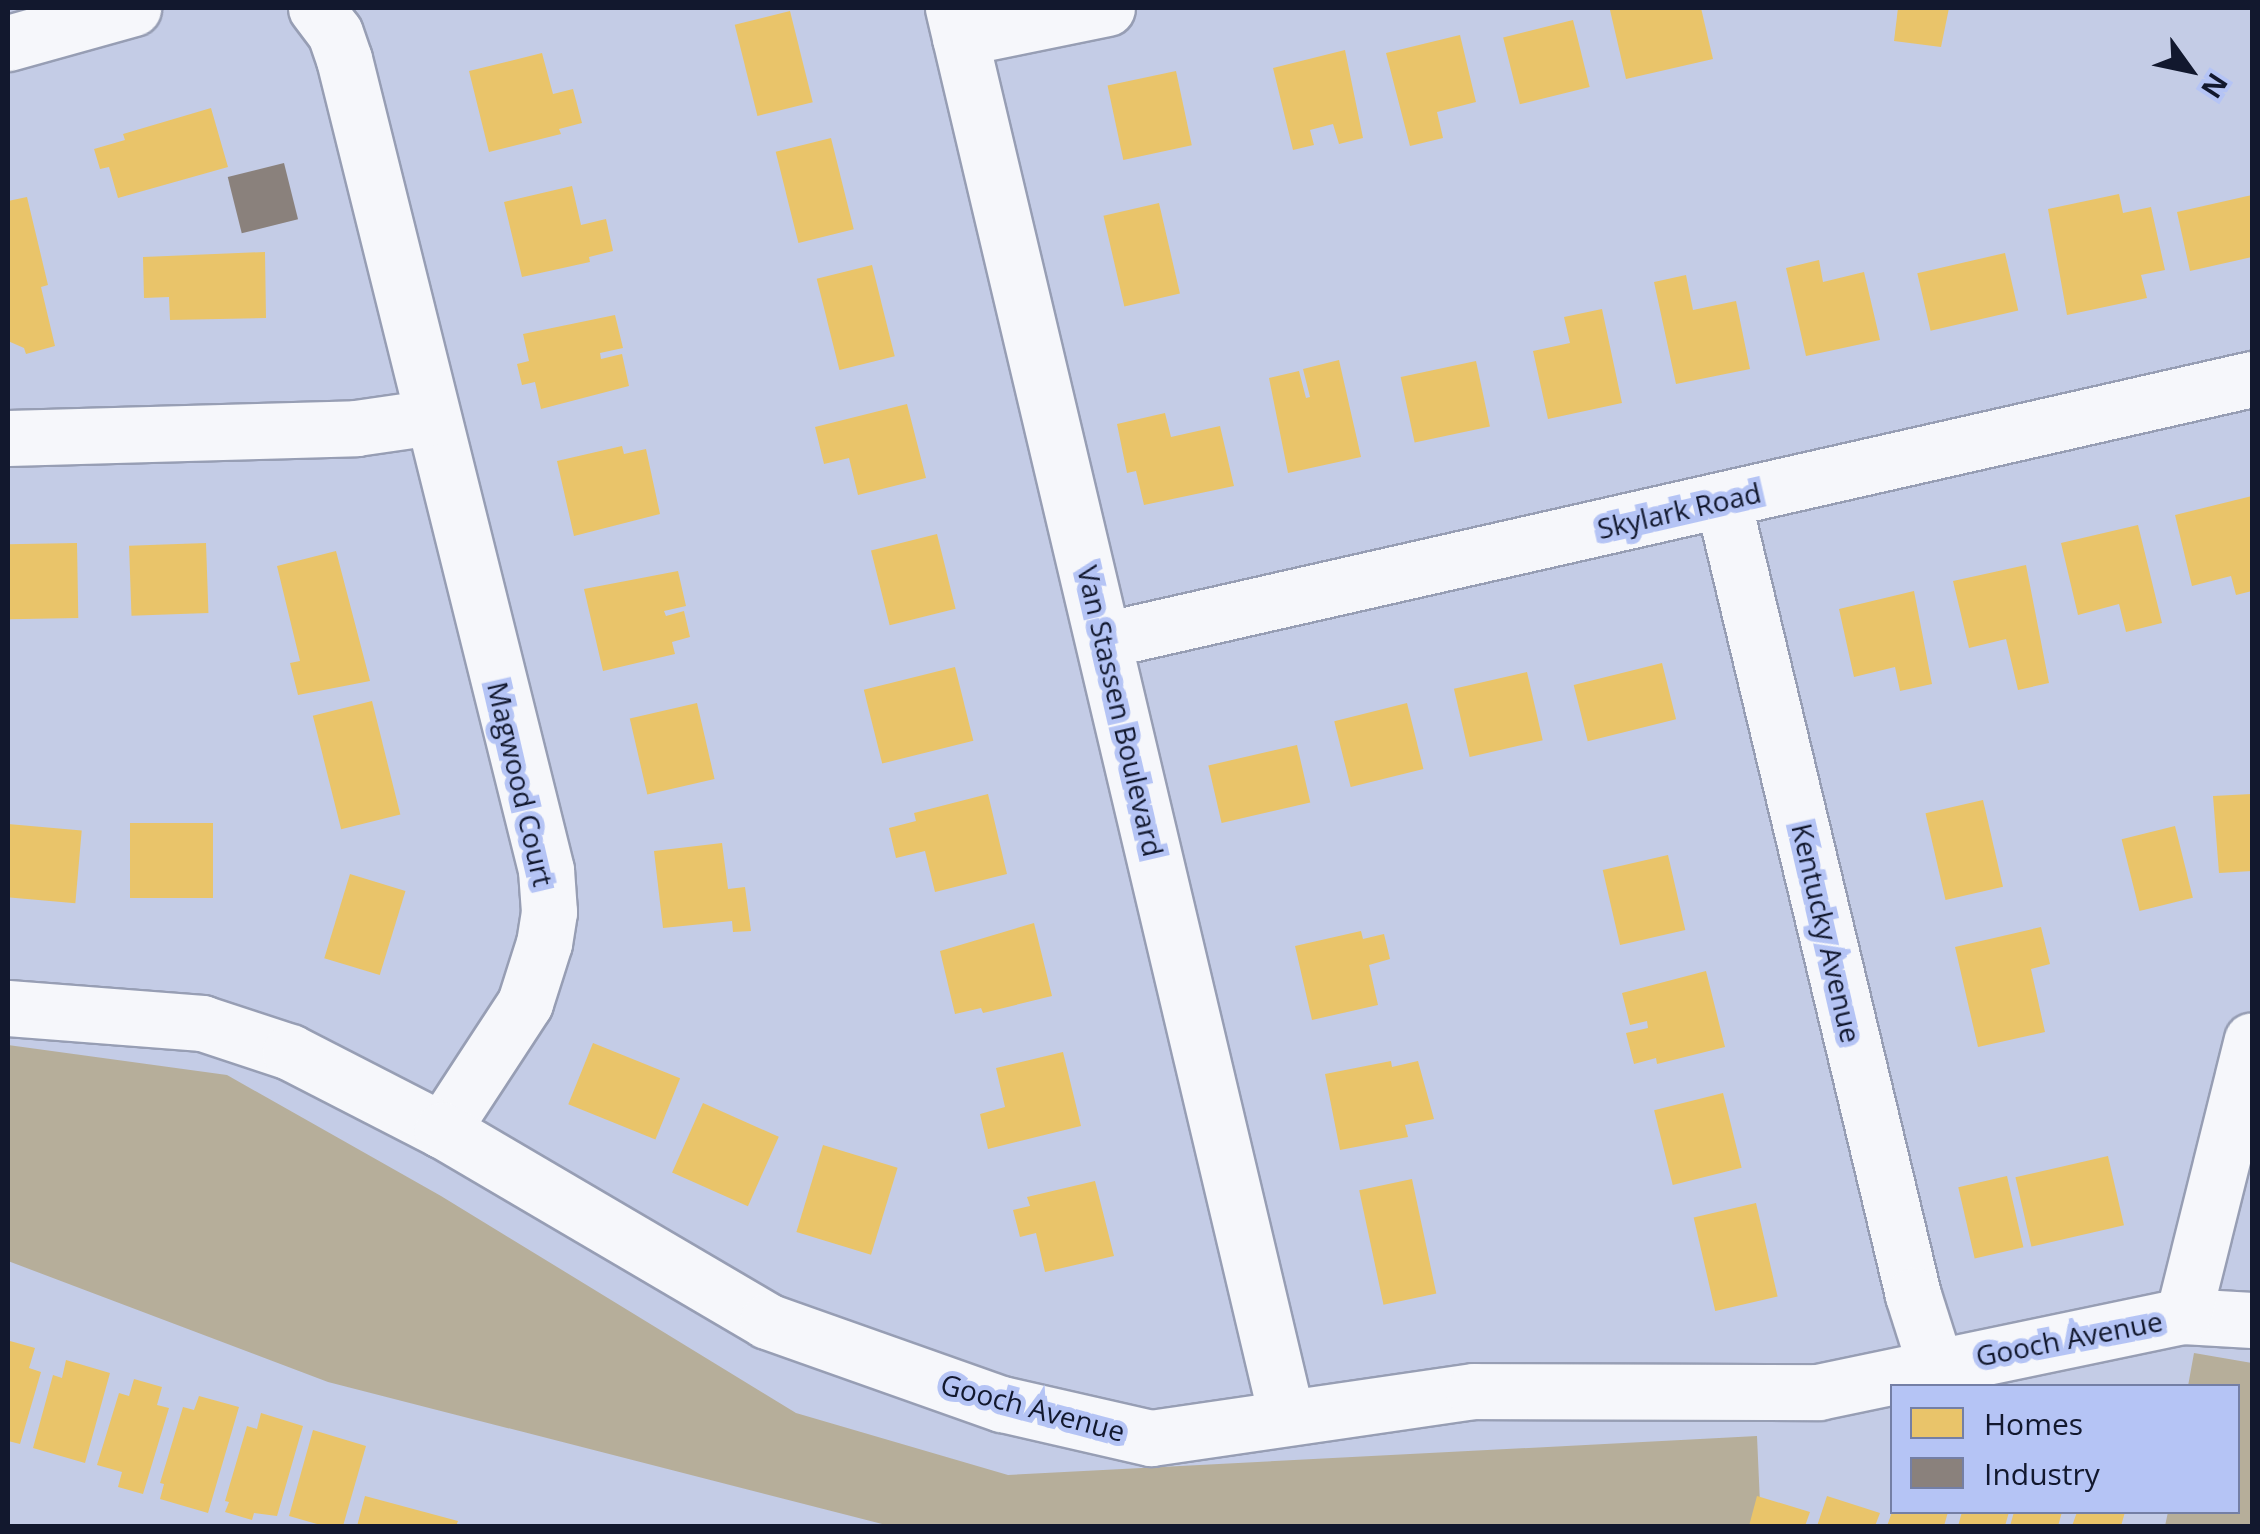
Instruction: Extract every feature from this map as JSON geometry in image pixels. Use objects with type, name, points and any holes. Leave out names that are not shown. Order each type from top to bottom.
[{"type":"street","points":[[8,43],[133,8]]},
{"type":"street","name":"Magwood Court","points":[[316,8],[340,46],[546,870],[548,912],[536,974],[525,1003],[442,1130]]},
{"type":"street","points":[[957,23],[1106,8]]},
{"type":"street","name":"Van Stassen Boulevard","points":[[957,23],[1286,1415]]},
{"type":"street","name":"Skylark Road","points":[[1104,640],[2252,379]]},
{"type":"street","points":[[8,438],[356,428],[432,417]]},
{"type":"street","name":"Kentucky Avenue","points":[[1723,500],[1913,1295],[1936,1364]]},
{"type":"street","name":"Gooch Avenue","points":[[8,1008],[202,1023],[290,1052],[442,1130],[767,1321],[1002,1404],[1151,1438],[1286,1415],[1474,1391],[1818,1392],[1936,1364],[2183,1316],[2252,1320]]},
{"type":"street","points":[[2183,1316],[2252,1040]]},
{"type":"shaded area","points":[[8,1045],[227,1075],[441,1196],[796,1413],[1008,1475],[1757,1436],[1761,1526],[890,1526],[328,1382],[8,1261]]},
{"type":"shaded area","points":[[2194,1353],[2252,1363],[2252,1526],[2165,1526],[2168,1514],[2240,1514],[2240,1384],[2188,1384]]},
{"type":"building: Homes","points":[[1701,8],[1713,59],[1626,79],[1610,10]]},
{"type":"building: Homes","points":[[1898,8],[1949,8],[1941,47],[1894,41]]},
{"type":"building: Homes","points":[[790,11],[813,102],[757,116],[735,25]]},
{"type":"building: Homes","points":[[1573,20],[1590,87],[1520,104],[1503,37]]},
{"type":"building: Homes","points":[[1460,35],[1476,102],[1437,112],[1443,138],[1410,146],[1386,53]]},
{"type":"building: Homes","points":[[1345,50],[1363,138],[1339,144],[1333,124],[1310,130],[1314,145],[1293,150],[1273,68]]},
{"type":"building: Homes","points":[[542,53],[553,94],[573,89],[582,123],[559,129],[561,134],[489,152],[469,71]]},
{"type":"building: Homes","points":[[1176,71],[1192,145],[1123,160],[1108,86]]},
{"type":"building: Homes","points":[[211,108],[228,167],[118,198],[109,167],[100,169],[94,149],[125,140],[123,134]]},
{"type":"building: Homes","points":[[831,138],[854,229],[798,243],[776,152]]},
{"type":"building: Homes","points":[[572,186],[581,225],[606,219],[613,251],[589,257],[590,262],[522,277],[504,202]]},
{"type":"building: Homes","points":[[2119,194],[2123,213],[2151,207],[2165,270],[2141,275],[2147,298],[2067,315],[2048,209]]},
{"type":"building: Homes","points":[[2252,195],[2252,257],[2190,271],[2177,212]]},
{"type":"building: Homes","points":[[27,197],[48,285],[41,287],[55,346],[26,354],[24,348],[8,341],[8,201]]},
{"type":"building: Homes","points":[[1159,203],[1180,294],[1124,306],[1103,216]]},
{"type":"building: Homes","points":[[265,252],[266,318],[170,320],[169,297],[144,298],[143,257]]},
{"type":"building: Homes","points":[[2005,253],[2018,310],[1931,331],[1917,273]]},
{"type":"building: Homes","points":[[1819,260],[1823,282],[1864,272],[1880,340],[1806,356],[1786,268]]},
{"type":"building: Homes","points":[[872,265],[895,356],[839,370],[817,279]]},
{"type":"building: Homes","points":[[1686,275],[1693,310],[1736,301],[1750,369],[1676,384],[1654,282]]},
{"type":"building: Homes","points":[[1602,309],[1622,403],[1548,419],[1533,351],[1570,343],[1564,317]]},
{"type":"building: Homes","points":[[615,315],[623,348],[600,353],[601,359],[622,354],[629,386],[541,409],[535,382],[522,385],[517,364],[529,361],[523,334]]},
{"type":"building: Homes","points":[[1339,360],[1361,457],[1288,473],[1269,378],[1299,371],[1306,398],[1310,397],[1303,369]]},
{"type":"building: Homes","points":[[1476,361],[1490,427],[1415,443],[1401,377]]},
{"type":"building: Homes","points":[[907,404],[926,478],[858,495],[849,458],[824,464],[815,427]]},
{"type":"building: Homes","points":[[1165,413],[1171,437],[1220,426],[1234,486],[1144,505],[1136,471],[1127,473],[1117,424]]},
{"type":"building: Homes","points":[[622,446],[624,454],[646,449],[660,514],[574,536],[557,461]]},
{"type":"building: Homes","points":[[2252,496],[2252,591],[2236,595],[2231,576],[2192,586],[2175,515]]},
{"type":"building: Homes","points":[[2138,525],[2162,623],[2126,632],[2119,604],[2078,615],[2061,543]]},
{"type":"building: Homes","points":[[937,534],[956,609],[890,625],[871,550]]},
{"type":"building: Homes","points":[[77,543],[78,618],[9,619],[8,544]]},
{"type":"building: Homes","points":[[206,543],[208,613],[131,616],[129,546]]},
{"type":"building: Homes","points":[[336,551],[370,681],[298,695],[290,663],[300,661],[277,566]]},
{"type":"building: Homes","points":[[2026,565],[2049,683],[2018,690],[2006,639],[1969,648],[1953,581]]},
{"type":"building: Homes","points":[[678,571],[686,606],[664,611],[666,616],[684,611],[690,637],[672,642],[675,654],[603,671],[584,589]]},
{"type":"building: Homes","points":[[1914,591],[1932,684],[1900,691],[1895,667],[1854,677],[1839,609]]},
{"type":"building: Homes","points":[[1662,663],[1676,719],[1588,741],[1574,685]]},
{"type":"building: Homes","points":[[955,667],[973,741],[882,763],[864,690]]},
{"type":"building: Homes","points":[[1527,672],[1543,740],[1470,757],[1454,689]]},
{"type":"building: Homes","points":[[372,701],[400,815],[341,829],[313,716]]},
{"type":"building: Homes","points":[[697,703],[715,779],[647,795],[630,719]]},
{"type":"building: Homes","points":[[1407,703],[1423,769],[1351,787],[1334,721]]},
{"type":"building: Homes","points":[[1297,745],[1310,802],[1222,823],[1208,765]]},
{"type":"building: Homes","points":[[988,794],[1007,874],[935,892],[925,851],[896,858],[889,828],[916,821],[914,813]]},
{"type":"building: Homes","points":[[2252,794],[2252,871],[2219,873],[2213,796]]},
{"type":"building: Homes","points":[[1983,800],[2003,887],[1946,900],[1926,813]]},
{"type":"building: Homes","points":[[130,823],[213,823],[213,898],[130,898]]},
{"type":"building: Homes","points":[[8,824],[82,830],[75,903],[8,897]]},
{"type":"building: Homes","points":[[2175,826],[2193,898],[2140,911],[2122,839]]},
{"type":"building: Homes","points":[[722,843],[728,889],[745,887],[751,931],[733,932],[732,921],[663,928],[654,851]]},
{"type":"building: Homes","points":[[1668,855],[1685,930],[1620,945],[1603,870]]},
{"type":"building: Homes","points":[[350,874],[405,891],[380,975],[324,958]]},
{"type":"building: Homes","points":[[1034,923],[1052,996],[983,1013],[981,1008],[955,1014],[940,951]]},
{"type":"building: Homes","points":[[2041,927],[2050,964],[2031,969],[2045,1032],[1978,1047],[1955,947]]},
{"type":"building: Homes","points":[[1361,931],[1363,939],[1384,934],[1390,959],[1369,965],[1378,1005],[1312,1020],[1295,946]]},
{"type":"building: Homes","points":[[1706,971],[1725,1047],[1657,1064],[1656,1058],[1634,1064],[1626,1033],[1648,1028],[1647,1021],[1630,1025],[1622,993]]},
{"type":"building: Homes","points":[[593,1043],[680,1078],[655,1139],[568,1104]]},
{"type":"building: Homes","points":[[1063,1052],[1081,1126],[988,1149],[980,1114],[1005,1107],[996,1068]]},
{"type":"building: Homes","points":[[1391,1061],[1392,1067],[1418,1061],[1434,1119],[1405,1125],[1408,1137],[1340,1150],[1325,1074]]},
{"type":"building: Homes","points":[[1723,1093],[1742,1168],[1673,1185],[1654,1110]]},
{"type":"building: Homes","points":[[703,1103],[779,1137],[748,1206],[672,1172]]},
{"type":"building: Homes","points":[[823,1145],[898,1168],[871,1255],[796,1232]]},
{"type":"building: Homes","points":[[2108,1156],[2124,1225],[2031,1247],[2015,1177]]},
{"type":"building: Homes","points":[[2007,1176],[2023,1247],[1975,1258],[1958,1187]]},
{"type":"building: Homes","points":[[1412,1179],[1436,1293],[1384,1305],[1359,1190]]},
{"type":"building: Homes","points":[[1095,1181],[1114,1256],[1045,1272],[1036,1233],[1020,1237],[1013,1210],[1030,1206],[1027,1197]]},
{"type":"building: Homes","points":[[1756,1203],[1778,1297],[1715,1311],[1694,1217]]},
{"type":"building: Homes","points":[[10,1341],[35,1348],[29,1368],[41,1372],[20,1444],[8,1441]]},
{"type":"building: Homes","points":[[66,1360],[110,1373],[85,1463],[33,1448],[53,1375],[62,1378]]},
{"type":"building: Homes","points":[[134,1379],[162,1387],[157,1405],[169,1408],[143,1494],[118,1487],[122,1472],[97,1465],[119,1393],[129,1396]]},
{"type":"building: Homes","points":[[199,1396],[239,1407],[208,1513],[160,1499],[164,1484],[160,1483],[183,1407],[194,1410]]},
{"type":"building: Homes","points":[[261,1413],[303,1426],[277,1516],[254,1513],[252,1520],[225,1512],[229,1502],[225,1501],[247,1426],[257,1429]]},
{"type":"building: Homes","points":[[313,1430],[366,1446],[343,1526],[324,1526],[289,1516]]},
{"type":"building: Homes","points":[[365,1496],[458,1521],[456,1526],[357,1526]]},
{"type":"building: Homes","points":[[1757,1496],[1810,1512],[1805,1526],[1749,1526]]},
{"type":"building: Homes","points":[[1827,1496],[1880,1513],[1875,1526],[1817,1526]]},
{"type":"building: Homes","points":[[1891,1514],[1947,1514],[1944,1526],[1887,1526]]},
{"type":"building: Homes","points":[[1961,1514],[2008,1514],[2005,1526],[1958,1526]]},
{"type":"building: Homes","points":[[2013,1514],[2061,1514],[2058,1526],[2010,1526]]},
{"type":"building: Homes","points":[[2076,1514],[2124,1514],[2121,1526],[2072,1526]]},
{"type":"building: Industry","points":[[284,163],[298,219],[242,233],[228,177]]}]
